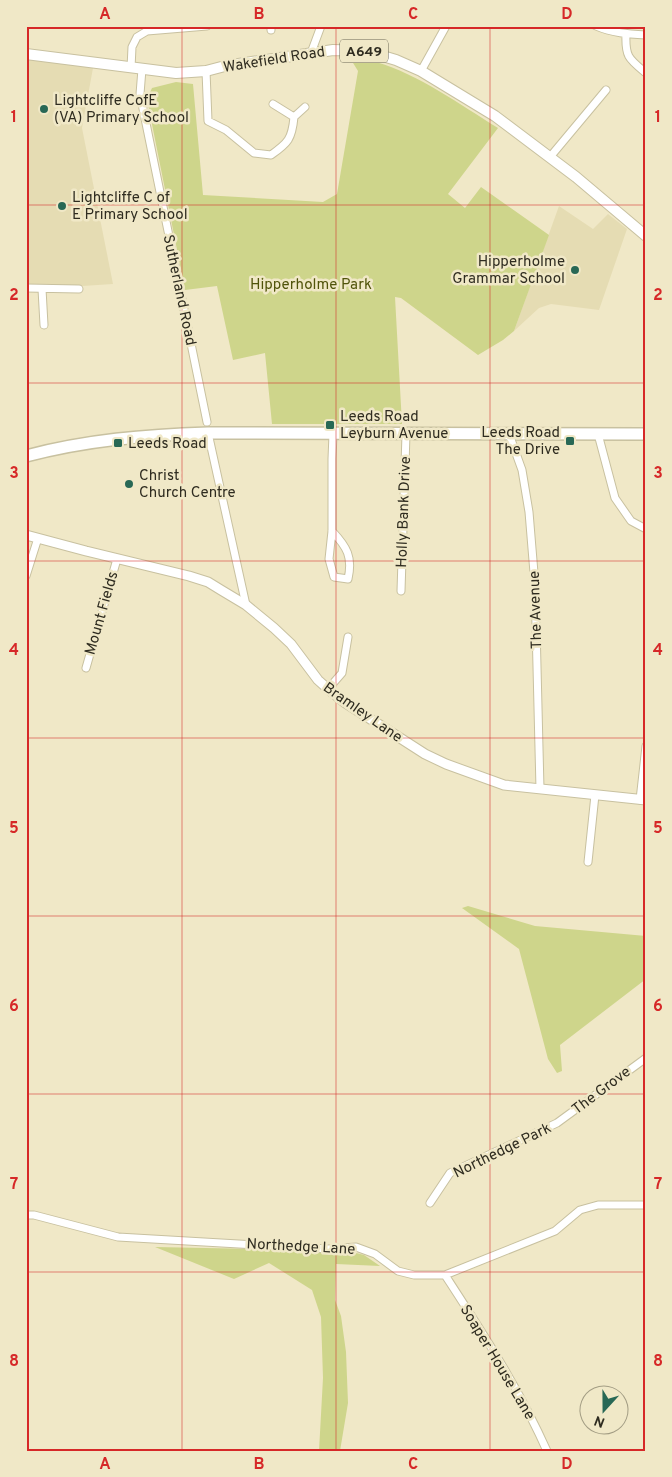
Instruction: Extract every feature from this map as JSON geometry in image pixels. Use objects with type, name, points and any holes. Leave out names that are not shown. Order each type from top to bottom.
[{"type":"highway","points":[[26,456],[100,440],[158,435],[208,427],[333,434],[646,434]]},
{"type":"main road","name":"Wakefield Road","points":[[26,54],[176,72],[206,71],[225,66],[333,50],[366,51],[396,60],[421,71],[488,112],[550,157],[646,236]]},
{"type":"street","points":[[131,68],[132,47],[137,37],[147,31],[207,26]]},
{"type":"street","points":[[311,53],[321,26]]},
{"type":"street","points":[[421,71],[446,26]]},
{"type":"street","points":[[596,26],[607,31],[646,35]]},
{"type":"street","points":[[626,34],[625,49],[627,55],[630,60],[646,73]]},
{"type":"street","name":"Sutherland Road","points":[[142,69],[140,94],[246,605]]},
{"type":"street","points":[[206,71],[208,121],[226,130],[254,153],[271,155],[283,146],[293,134],[294,117],[305,107]]},
{"type":"street","points":[[550,157],[606,90]]},
{"type":"street","points":[[273,104],[294,117]]},
{"type":"street","points":[[26,288],[79,289]]},
{"type":"street","points":[[42,288],[44,325]]},
{"type":"street","points":[[332,531],[348,551],[351,566],[348,579],[334,577],[329,560],[332,531],[333,434]]},
{"type":"street","name":"Holly Bank Drive","points":[[401,591],[406,434]]},
{"type":"street","name":"The Avenue","points":[[508,434],[522,470],[529,512],[535,585],[540,789]]},
{"type":"street","points":[[598,434],[615,498],[631,521],[646,528]]},
{"type":"street","name":"Bramley Lane","points":[[26,535],[117,559],[166,569],[215,586],[246,605],[291,644],[318,680],[344,702],[425,754],[446,764],[504,784],[643,800]]},
{"type":"street","points":[[26,576],[38,538]]},
{"type":"street","name":"Mount Fields","points":[[86,668],[117,559]]},
{"type":"street","points":[[328,689],[342,674],[348,637]]},
{"type":"street","points":[[643,800],[646,746]]},
{"type":"street","points":[[588,862],[595,795]]},
{"type":"street","name":"The Grove","points":[[557,1123],[646,1058]]},
{"type":"street","name":"Northedge Park","points":[[430,1203],[450,1173],[557,1123]]},
{"type":"street","name":"Northedge Lane","points":[[26,1215],[34,1215],[118,1237],[328,1249],[356,1247],[375,1254],[398,1270],[414,1275],[445,1275],[555,1231],[580,1210],[598,1205],[646,1205]]},
{"type":"street","name":"Soaper House Lane","points":[[445,1275],[507,1372],[547,1451]]},
{"type":"shaded area","name":"Lightcliffe C of E Primary School","points":[[26,58],[93,68],[82,128],[113,284],[67,287],[26,285]]},
{"type":"shaded area","name":"Hipperholme Grammar School","points":[[559,206],[593,229],[608,214],[627,229],[599,310],[551,304],[539,308],[514,331]]},
{"type":"green space","name":"Hipperholme Park","points":[[350,58],[376,62],[408,74],[498,128],[448,194],[465,208],[481,187],[549,235],[514,331],[478,355],[401,298],[395,297],[402,424],[272,424],[265,353],[233,360],[217,286],[185,290],[147,99],[152,88],[176,82],[193,84],[203,195],[323,202],[337,194],[358,71]]},
{"type":"green space","points":[[468,906],[535,926],[646,936],[646,979],[560,1045],[562,1071],[557,1073],[548,1059],[519,949],[462,908]]},
{"type":"green space","points":[[155,1247],[348,1251],[364,1255],[380,1266],[336,1264],[335,1300],[341,1316],[346,1352],[348,1403],[340,1451],[319,1451],[323,1378],[321,1317],[312,1290],[269,1263],[234,1279]]},
{"type":"place","name":"Lightcliffe CofE (VA) Primary School","points":[[44,109]]},
{"type":"place","name":"Lightcliffe C of E Primary School","points":[[62,206]]},
{"type":"place","name":"Hipperholme Grammar School","points":[[575,270]]},
{"type":"place","name":"Leeds Road Leyburn Avenue","points":[[330,425]]},
{"type":"place","name":"Leeds Road The Drive","points":[[570,441]]},
{"type":"place","name":"Leeds Road","points":[[118,443]]},
{"type":"place","name":"Christ Church Centre","points":[[129,484]]}]
